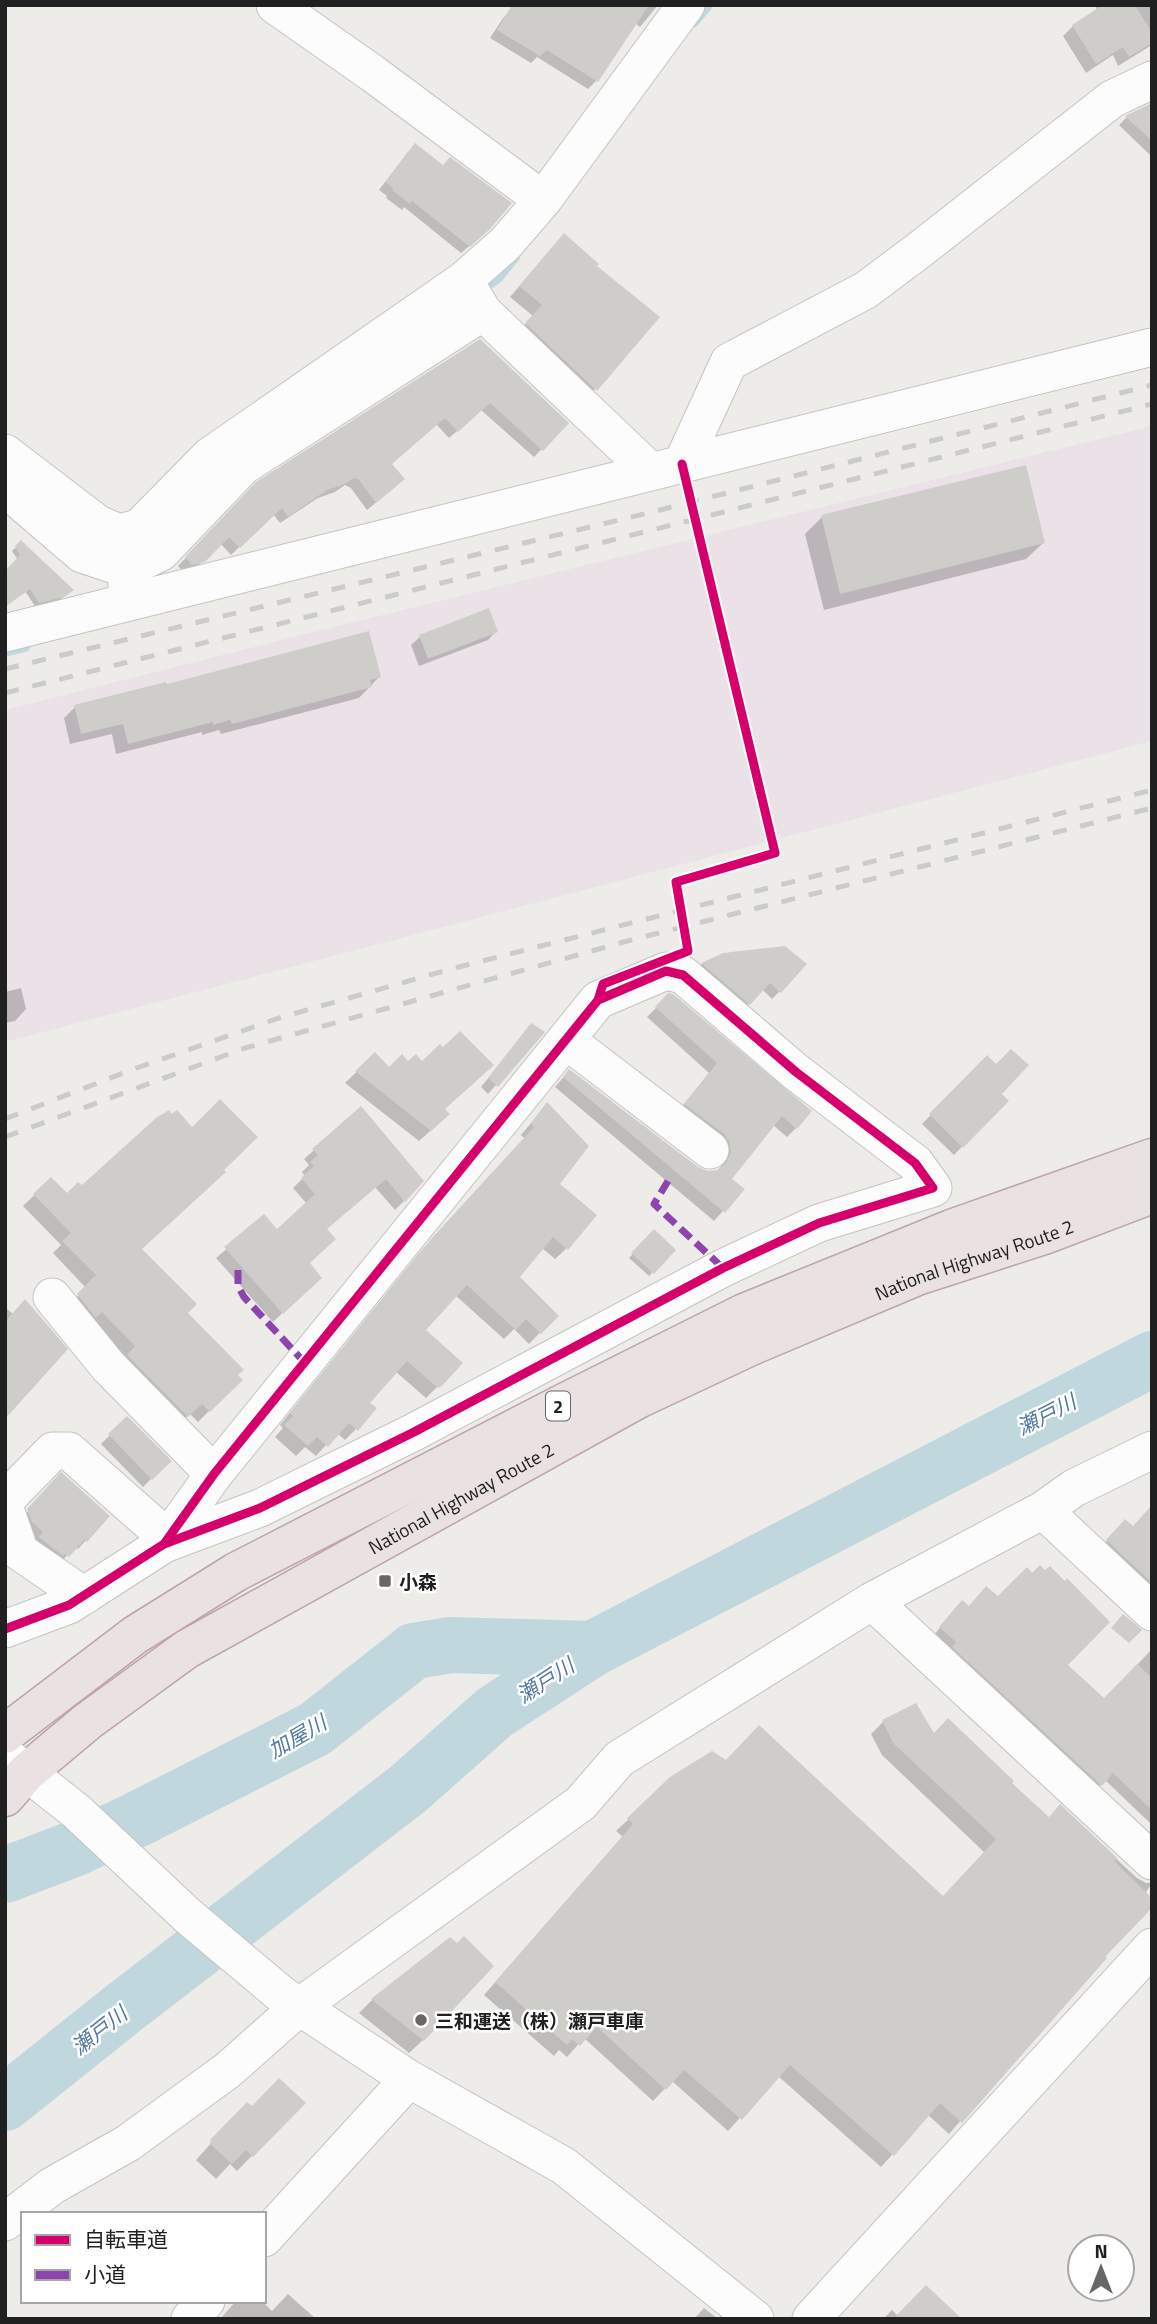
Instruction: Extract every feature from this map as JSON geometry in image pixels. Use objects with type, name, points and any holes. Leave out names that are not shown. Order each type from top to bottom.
[{"type":"highway","name":"National Highway Route 2","points":[[5,1734],[135,1635],[236,1572],[744,1313],[951,1229],[1152,1158]]},
{"type":"highway","name":"National Highway Route 2","points":[[13,1775],[187,1649],[638,1399],[751,1346],[917,1276],[1044,1235],[1152,1194]]},
{"type":"street","points":[[275,5],[543,200]]},
{"type":"street","points":[[127,586],[243,466],[473,296],[505,244],[543,200],[686,5]]},
{"type":"street","points":[[666,467],[729,362],[866,290],[1112,99],[1152,80]]},
{"type":"street","points":[[473,296],[666,467]]},
{"type":"street","points":[[5,453],[98,524],[119,533],[139,528],[210,456],[473,296]]},
{"type":"street","points":[[5,633],[127,586],[666,467],[1152,347]]},
{"type":"street","points":[[5,488],[82,554],[127,586]]},
{"type":"street","points":[[164,1544],[214,1474],[598,1000],[666,971],[683,975],[796,1072],[915,1163],[933,1188],[951,1229]]},
{"type":"street","points":[[565,1040],[710,1150]]},
{"type":"street","points":[[5,1629],[69,1605],[164,1544],[260,1508],[414,1432],[723,1268],[819,1223],[933,1188]]},
{"type":"street","points":[[52,1297],[108,1366],[214,1474]]},
{"type":"street","points":[[5,2222],[52,2186],[128,2143],[228,2070],[290,2001],[581,1803],[619,1759],[872,1601],[1043,1510],[1074,1488],[1152,1450]]},
{"type":"street","points":[[5,1500],[52,1451],[69,1451],[154,1526],[164,1544]]},
{"type":"street","points":[[260,1508],[281,1549]]},
{"type":"street","points":[[5,1509],[20,1552],[84,1595]]},
{"type":"street","points":[[1043,1510],[1152,1612]]},
{"type":"street","points":[[872,1601],[1152,1861]]},
{"type":"street","points":[[13,1775],[76,1811],[188,1916],[290,2001],[409,2080],[564,2165],[755,2319]]},
{"type":"street","points":[[811,2319],[1152,1947]]},
{"type":"street","points":[[266,2236],[409,2080]]},
{"type":"street","points":[[190,2319],[204,2303]]},
{"type":"shaded area","points":[[1152,426],[1152,741],[5,1042],[5,710]]},
{"type":"building","points":[[512,5],[649,5],[598,82],[547,50],[540,56],[497,30]]},
{"type":"building","points":[[1103,5],[1135,5],[1152,33],[1152,43],[1129,57],[1123,47],[1096,64],[1072,25]]},
{"type":"building","points":[[1152,103],[1152,141],[1125,116]]},
{"type":"building","points":[[415,143],[443,165],[450,157],[512,203],[470,247],[412,201],[410,204],[385,182]]},
{"type":"building","points":[[564,233],[599,264],[597,266],[660,317],[597,391],[525,323],[542,305],[519,286]]},
{"type":"building","points":[[480,339],[569,423],[543,451],[490,403],[458,432],[445,418],[392,464],[405,479],[376,503],[359,480],[354,478],[327,490],[288,517],[282,508],[240,548],[229,537],[205,562],[192,565],[185,557],[256,482]]},
{"type":"building","points":[[1026,465],[1045,543],[840,594],[821,515]]},
{"type":"building","points":[[21,540],[74,590],[64,597],[39,603],[30,589],[5,607],[5,571],[20,555],[15,546]]},
{"type":"building","points":[[489,608],[498,632],[428,659],[419,635]]},
{"type":"building","points":[[369,631],[381,677],[370,680],[372,687],[232,724],[230,720],[213,725],[213,722],[128,744],[123,724],[81,734],[74,705],[166,682],[167,684]]},
{"type":"building","points":[[785,946],[807,964],[781,993],[770,983],[750,1005],[701,963],[723,953]]},
{"type":"building","points":[[668,993],[673,994],[812,1111],[797,1129],[782,1116],[732,1179],[745,1189],[725,1213],[563,1077],[569,1069],[698,1167],[708,1171],[717,1170],[726,1163],[731,1152],[729,1141],[723,1133],[684,1104],[717,1063],[655,1007]]},
{"type":"building","points":[[531,1023],[545,1032],[498,1087],[488,1078]]},
{"type":"building","points":[[460,1031],[494,1065],[445,1109],[450,1114],[431,1131],[355,1071],[375,1052],[389,1067],[402,1054],[408,1061],[416,1054],[422,1061],[440,1044],[443,1047]]},
{"type":"building","points":[[1011,1049],[1029,1065],[1002,1094],[1009,1101],[963,1148],[929,1114],[987,1055],[996,1064]]},
{"type":"building","points":[[220,1099],[258,1137],[224,1170],[226,1172],[142,1249],[197,1304],[188,1313],[244,1370],[238,1375],[243,1380],[210,1412],[202,1404],[188,1417],[127,1355],[135,1346],[102,1312],[96,1318],[77,1294],[96,1275],[62,1241],[71,1233],[33,1194],[51,1177],[67,1193],[78,1182],[82,1185],[156,1118],[169,1110],[172,1114],[177,1110],[192,1127]]},
{"type":"building","points":[[547,1102],[589,1146],[560,1184],[597,1215],[568,1250],[553,1237],[520,1277],[559,1316],[541,1334],[526,1319],[516,1330],[467,1285],[426,1330],[463,1363],[442,1386],[438,1388],[407,1361],[370,1403],[377,1408],[358,1431],[349,1423],[328,1447],[317,1437],[308,1446],[284,1425],[293,1416],[290,1413],[432,1238],[534,1127],[531,1123]]},
{"type":"building","points":[[361,1106],[424,1181],[405,1202],[386,1179],[327,1229],[336,1239],[310,1263],[322,1278],[283,1314],[224,1247],[264,1214],[277,1229],[315,1194],[301,1178],[314,1166],[310,1162],[318,1155],[312,1149]]},
{"type":"building","points":[[654,1229],[676,1250],[654,1274],[631,1253]]},
{"type":"building","points":[[25,1299],[68,1349],[5,1419],[5,1322]]},
{"type":"building","points":[[127,1416],[172,1461],[152,1480],[108,1434]]},
{"type":"building","points":[[61,1472],[110,1516],[87,1542],[84,1540],[69,1557],[65,1554],[63,1556],[39,1537],[43,1532],[32,1522],[27,1509]]},
{"type":"building","points":[[1152,1505],[1152,1583],[1106,1540],[1125,1519],[1133,1526]]},
{"type":"building","points":[[1040,1565],[1045,1570],[1050,1566],[1065,1581],[1067,1578],[1110,1622],[1068,1665],[1104,1698],[1137,1664],[1152,1678],[1152,1810],[1113,1773],[1102,1786],[952,1647],[956,1642],[939,1627],[962,1600],[969,1606],[986,1586],[998,1596],[1027,1567],[1032,1573]]},
{"type":"building","points":[[1123,1614],[1142,1630],[1129,1643],[1111,1628]]},
{"type":"building","points":[[916,1703],[934,1733],[948,1718],[1049,1817],[1060,1804],[1117,1858],[1114,1861],[1152,1898],[1152,1908],[1105,1957],[1107,1958],[962,2123],[940,2103],[894,2156],[790,2065],[742,2120],[684,2070],[666,2090],[597,2027],[580,2046],[572,2039],[567,2045],[495,1982],[633,1824],[627,1818],[670,1777],[712,1751],[726,1760],[759,1725],[943,1896],[996,1839],[893,1743],[882,1720]]},
{"type":"building","name":"三和運送（株）瀬戸車庫","points":[[464,1936],[494,1966],[424,2041],[371,1999],[450,1937],[457,1943]]},
{"type":"building","points":[[279,2078],[306,2103],[253,2157],[246,2150],[232,2164],[210,2144],[211,2139],[247,2102],[252,2106]]},
{"type":"building","points":[[926,2285],[962,2319],[893,2319]]},
{"type":"waterway","points":[[694,22],[708,5]]},
{"type":"waterway","points":[[478,292],[498,278],[515,257]]},
{"type":"waterway","points":[[5,652],[25,647]]},
{"type":"waterway","name":"瀬戸川","points":[[5,2103],[408,1789],[495,1712],[592,1649],[1152,1359]]},
{"type":"waterway","name":"加屋川","points":[[5,1875],[76,1848],[136,1820],[315,1729],[414,1651],[451,1645],[592,1649]]},
{"type":"railway","points":[[5,669],[652,512],[1152,385]]},
{"type":"railway","points":[[5,693],[1152,404]]},
{"type":"railway","points":[[5,1119],[131,1070],[279,1018],[447,970],[1152,790]]},
{"type":"railway","points":[[5,1137],[245,1048],[631,940],[1152,808]]},
{"type":"marked path","points":[[668,1181],[654,1204],[723,1268]]},
{"type":"marked path","points":[[238,1270],[238,1286],[244,1297],[305,1363]]},
{"type":"cycle path","points":[[598,1000],[603,984],[688,951],[676,882],[775,853],[682,464]]},
{"type":"cycle path","points":[[5,1629],[69,1605],[164,1544],[260,1508],[414,1432],[723,1268],[819,1223],[933,1188],[915,1163],[796,1072],[683,975],[666,971],[598,1000],[214,1474],[164,1544]]},
{"type":"place","name":"小森","points":[[385,1581]]},
{"type":"place","name":"三和運送（株）瀬戸車庫","points":[[421,2020]]}]
